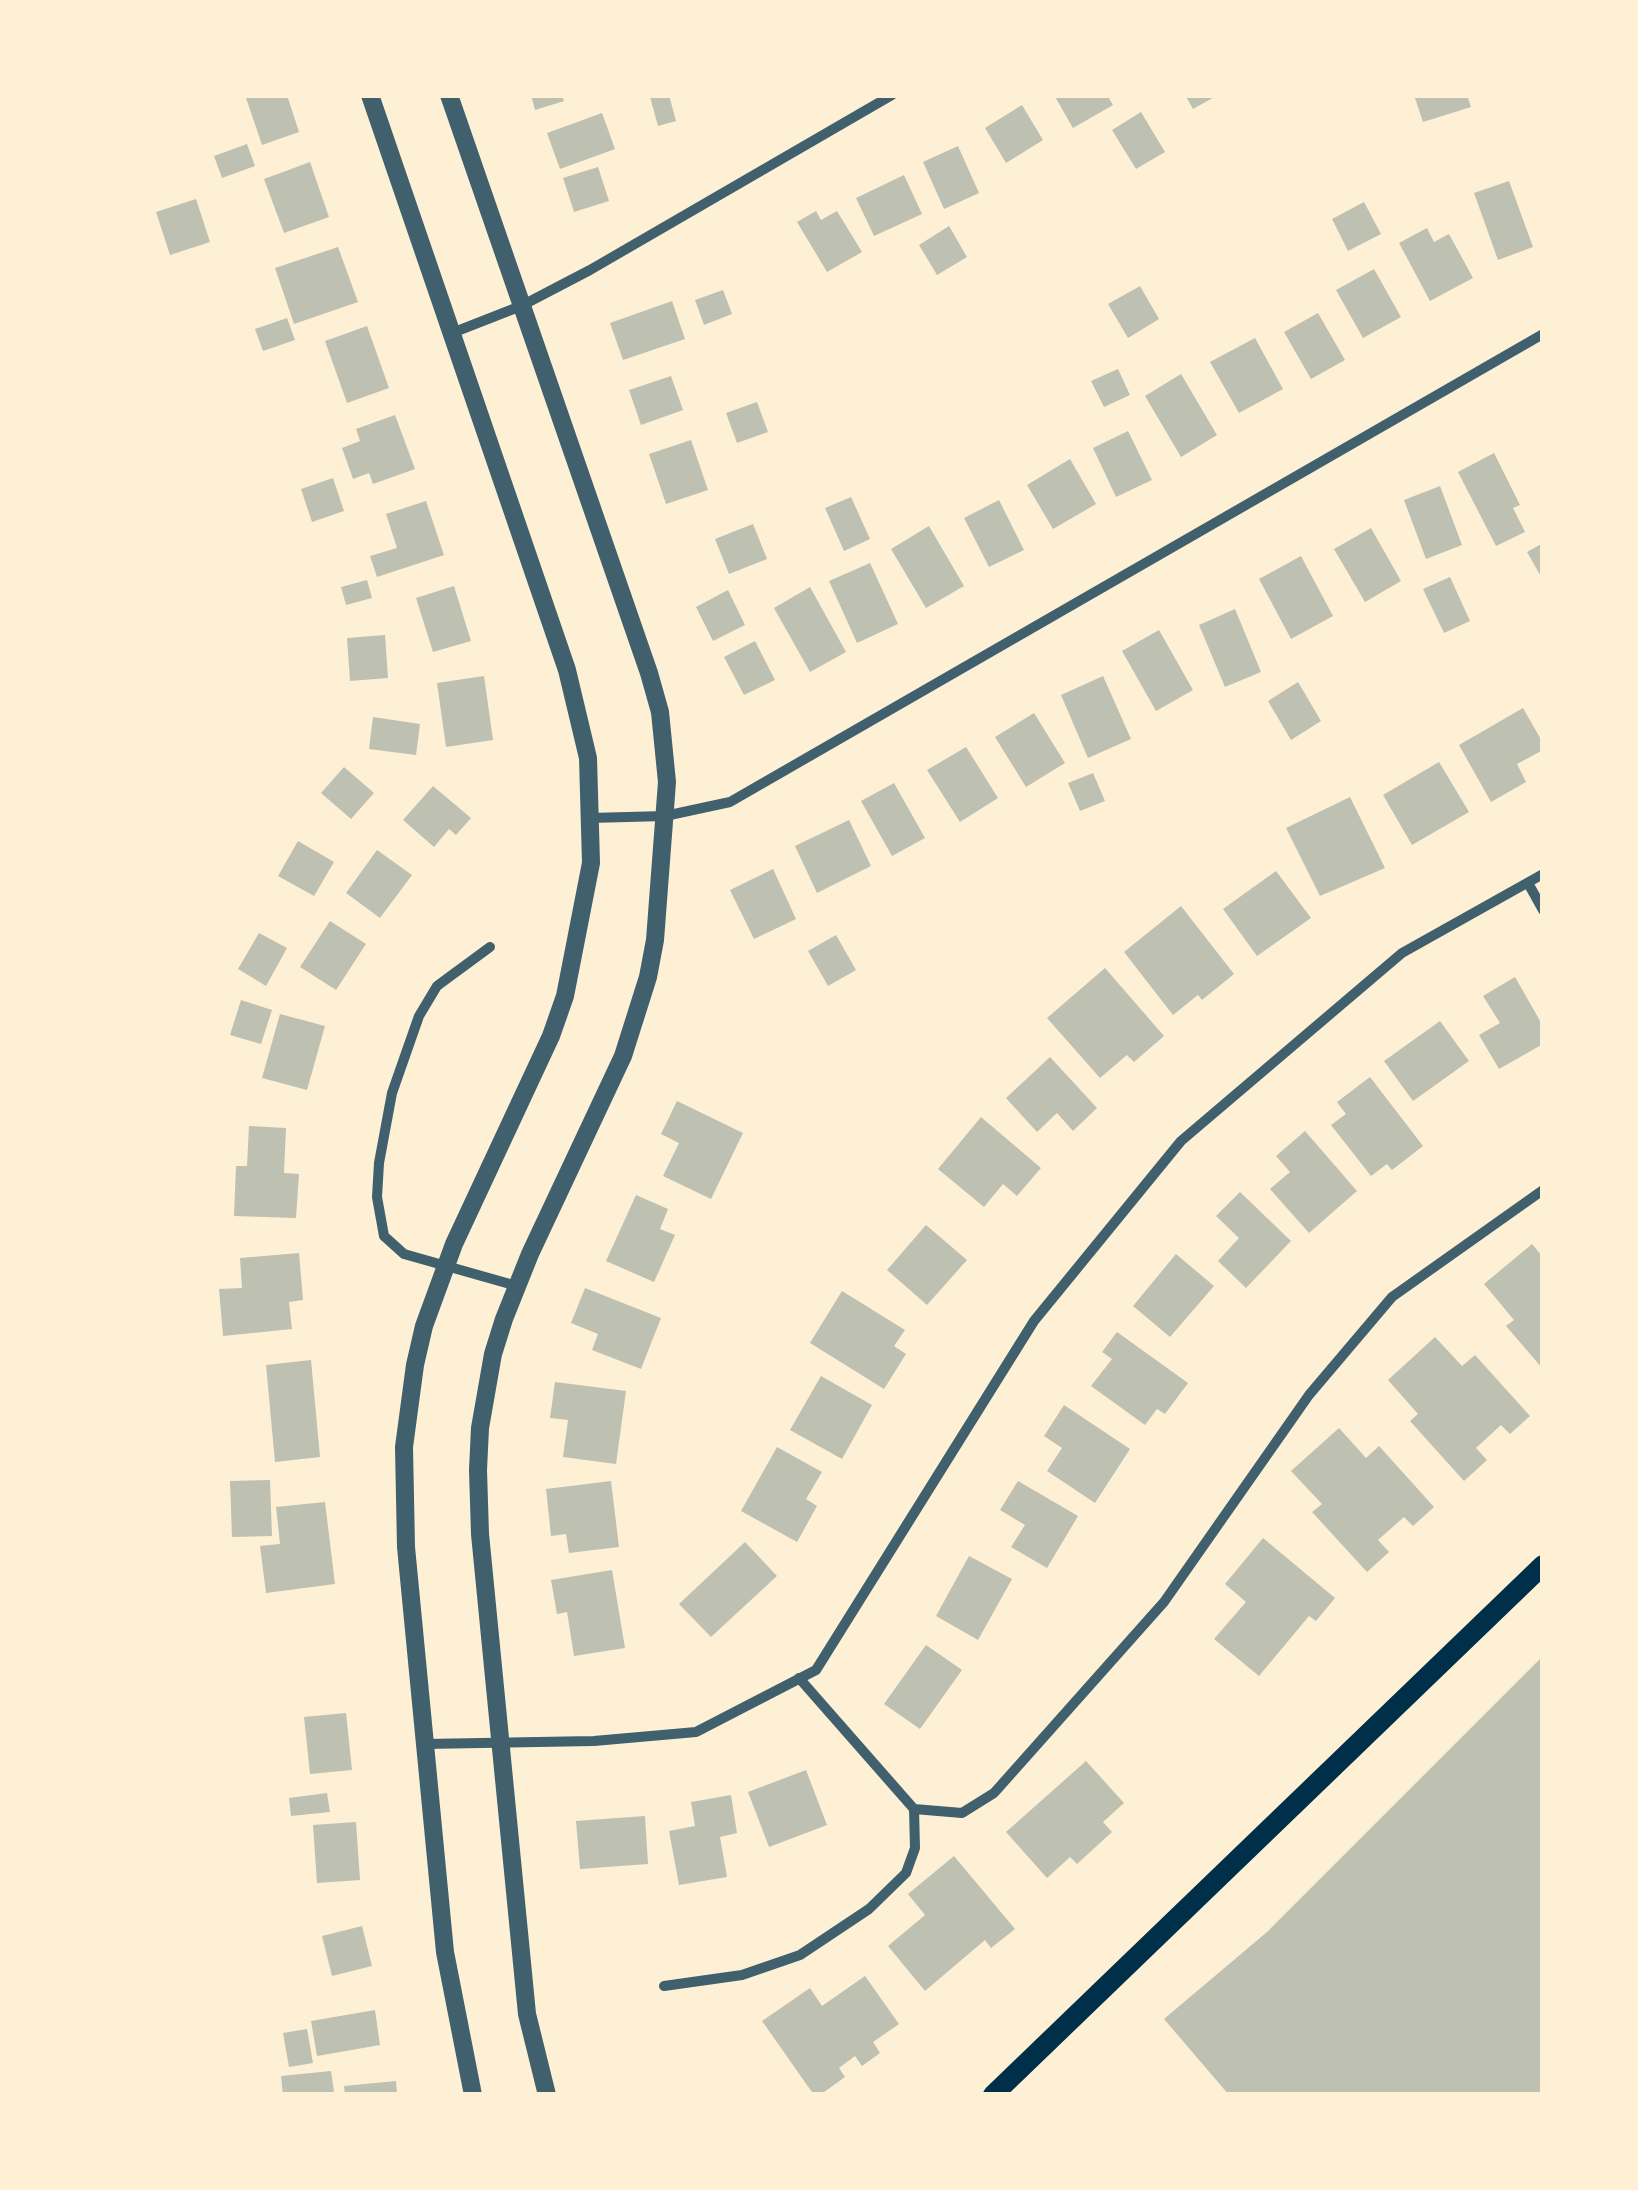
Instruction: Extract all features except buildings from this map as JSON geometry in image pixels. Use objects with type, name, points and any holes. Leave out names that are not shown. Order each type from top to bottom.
[{"type":"main road","points":[[993,2095],[1543,1565]]},
{"type":"street","points":[[370,95],[568,670],[585,734],[590,818],[591,863],[565,996],[551,1036],[445,1268],[424,1326],[404,1447],[406,1546],[445,1952],[473,2095]]},
{"type":"street","points":[[449,95],[650,672],[660,712],[667,782],[655,940],[648,976],[623,1056],[517,1286],[493,1354],[480,1428],[480,1534],[527,2014],[547,2095]]},
{"type":"street","points":[[452,332],[521,306],[590,270],[892,95]]},
{"type":"street","points":[[590,818],[665,816],[730,802],[1543,334]]},
{"type":"street","points":[[425,1744],[594,1741],[696,1732],[816,1670],[1034,1320],[1181,1141],[1402,953],[1543,874]]},
{"type":"street","points":[[1528,883],[1543,910]]},
{"type":"street","points":[[490,947],[437,986],[419,1016],[392,1093],[377,1196],[384,1236],[404,1254],[517,1286]]},
{"type":"street","points":[[914,1809],[962,1813],[994,1793],[1164,1602],[1309,1394],[1392,1296],[1543,1190]]},
{"type":"street","points":[[664,1986],[742,1975],[800,1955],[869,1909],[906,1873],[917,1832],[914,1809],[800,1678]]}]
